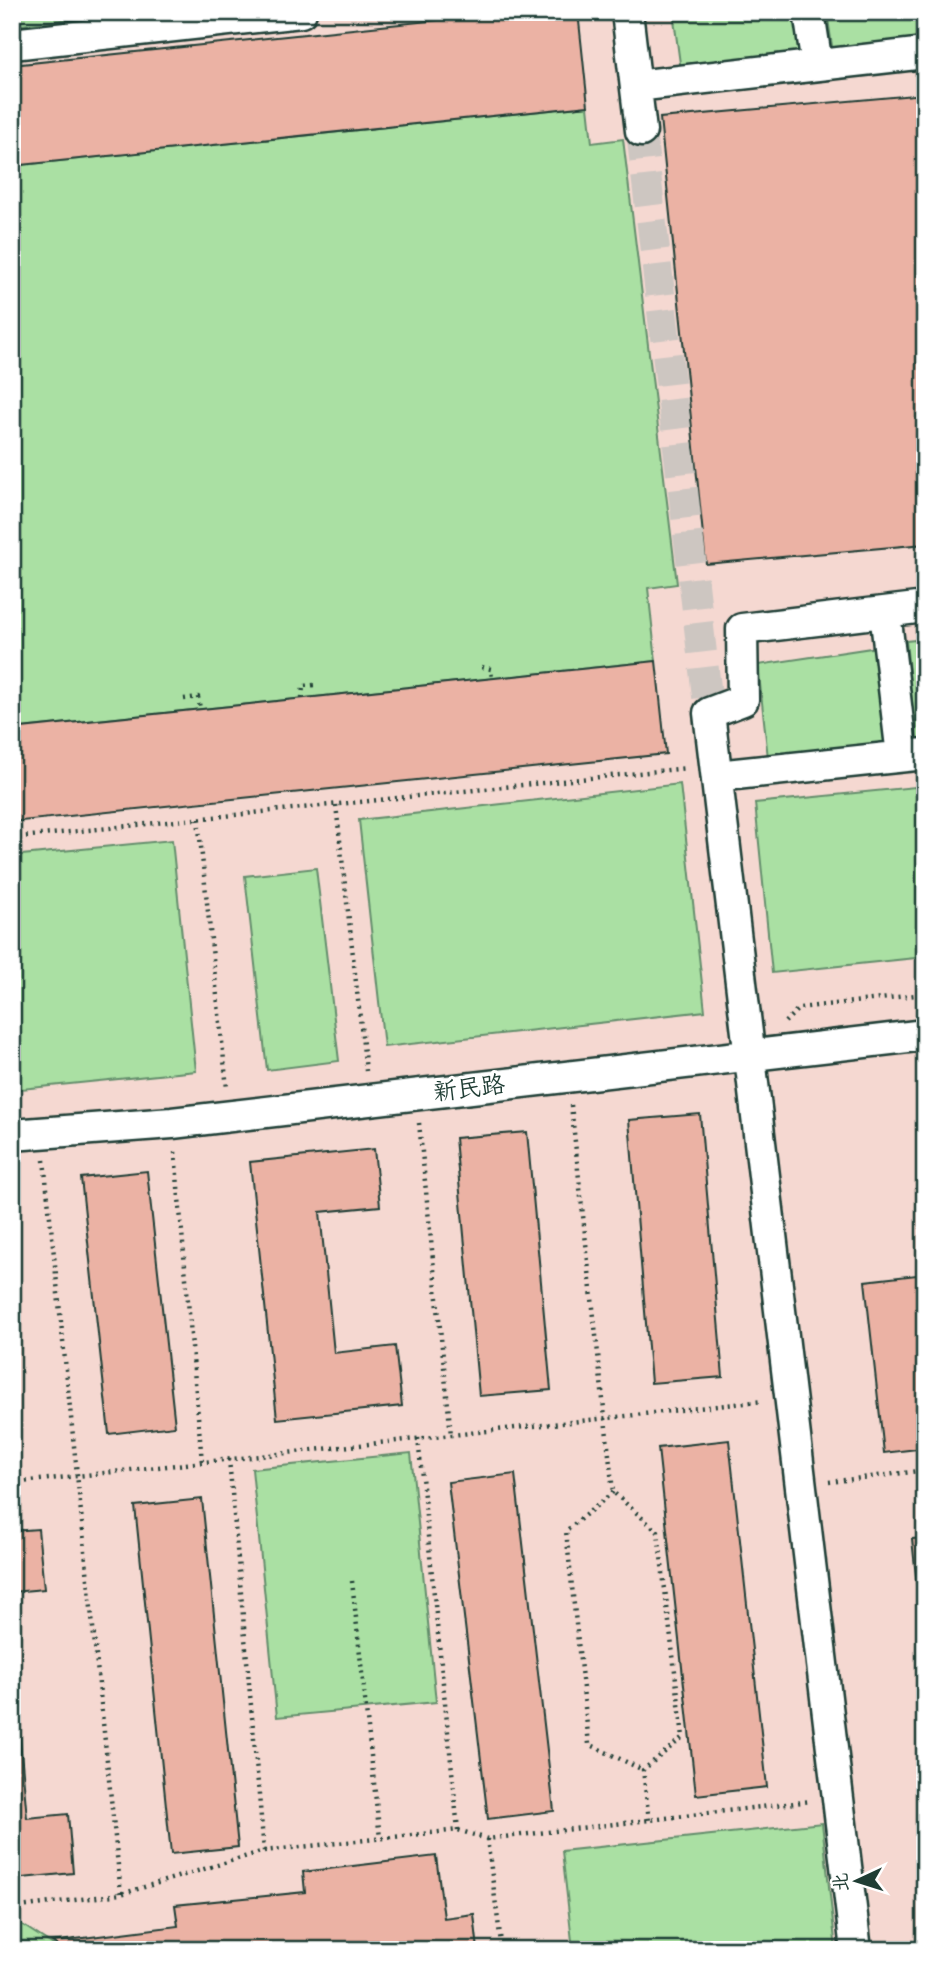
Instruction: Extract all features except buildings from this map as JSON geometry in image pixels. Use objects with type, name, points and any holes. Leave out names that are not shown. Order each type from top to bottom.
[{"type":"street","points":[[12,44],[301,12]]},
{"type":"street","points":[[627,12],[641,131]]},
{"type":"street","points":[[809,12],[817,65]]},
{"type":"street","points":[[636,86],[925,53]]},
{"type":"street","points":[[856,1950],[709,713],[743,700],[742,629],[925,607]]},
{"type":"street","points":[[717,776],[913,755],[885,612]]},
{"type":"street","name":"新民路","points":[[12,1135],[172,1123],[925,1035]]},
{"type":"path","points":[[482,667],[491,669],[492,678]]},
{"type":"path","points":[[302,698],[303,686],[315,685]]},
{"type":"path","points":[[184,699],[198,697],[200,709]]},
{"type":"path","points":[[12,838],[688,768]]},
{"type":"path","points":[[336,805],[369,1100]]},
{"type":"path","points":[[198,819],[231,1116]]},
{"type":"path","points":[[750,1056],[800,1008],[925,994]]},
{"type":"path","points":[[568,1076],[613,1492],[658,1532],[682,1737],[643,1770]]},
{"type":"path","points":[[416,1094],[451,1435]]},
{"type":"path","points":[[172,1123],[202,1462]]},
{"type":"path","points":[[42,1132],[75,1476],[121,1894]]},
{"type":"path","points":[[12,1483],[791,1398]]},
{"type":"path","points":[[418,1438],[458,1830]]},
{"type":"path","points":[[229,1459],[264,1852]]},
{"type":"path","points":[[801,1486],[919,1471],[925,1514]]},
{"type":"path","points":[[613,1492],[566,1531],[589,1744],[643,1770]]},
{"type":"path","points":[[352,1581],[380,1838]]},
{"type":"path","points":[[643,1770],[649,1820]]},
{"type":"path","points":[[12,1908],[121,1894],[264,1852],[458,1830],[487,1839],[838,1798]]},
{"type":"path","points":[[487,1839],[502,1950]]},
{"type":"shaded area","points":[[12,12],[925,12],[925,1950],[12,1950]]},
{"type":"green space","points":[[12,12],[131,12],[12,26]]},
{"type":"green space","points":[[673,12],[796,12],[802,55],[681,71]]},
{"type":"green space","points":[[827,12],[925,12],[925,42],[833,53]]},
{"type":"green space","points":[[588,106],[592,143],[623,139],[677,584],[648,588],[656,661],[12,729],[12,166]]},
{"type":"green space","points":[[925,639],[925,739],[916,741],[906,641]]},
{"type":"green space","points":[[878,647],[890,744],[768,758],[758,665]]},
{"type":"green space","points":[[680,784],[705,1011],[384,1047],[359,820]]},
{"type":"green space","points":[[925,786],[925,957],[772,973],[755,803]]},
{"type":"green space","points":[[172,840],[196,1071],[12,1090],[12,856]]},
{"type":"green space","points":[[316,868],[339,1061],[267,1070],[245,876]]},
{"type":"green space","points":[[411,1453],[436,1702],[277,1717],[252,1469]]},
{"type":"green space","points":[[822,1823],[836,1950],[573,1950],[562,1851]]},
{"type":"green space","points":[[21,1924],[61,1950],[12,1950],[12,1925]]},
{"type":"tunnel","points":[[641,131],[709,713]]}]
